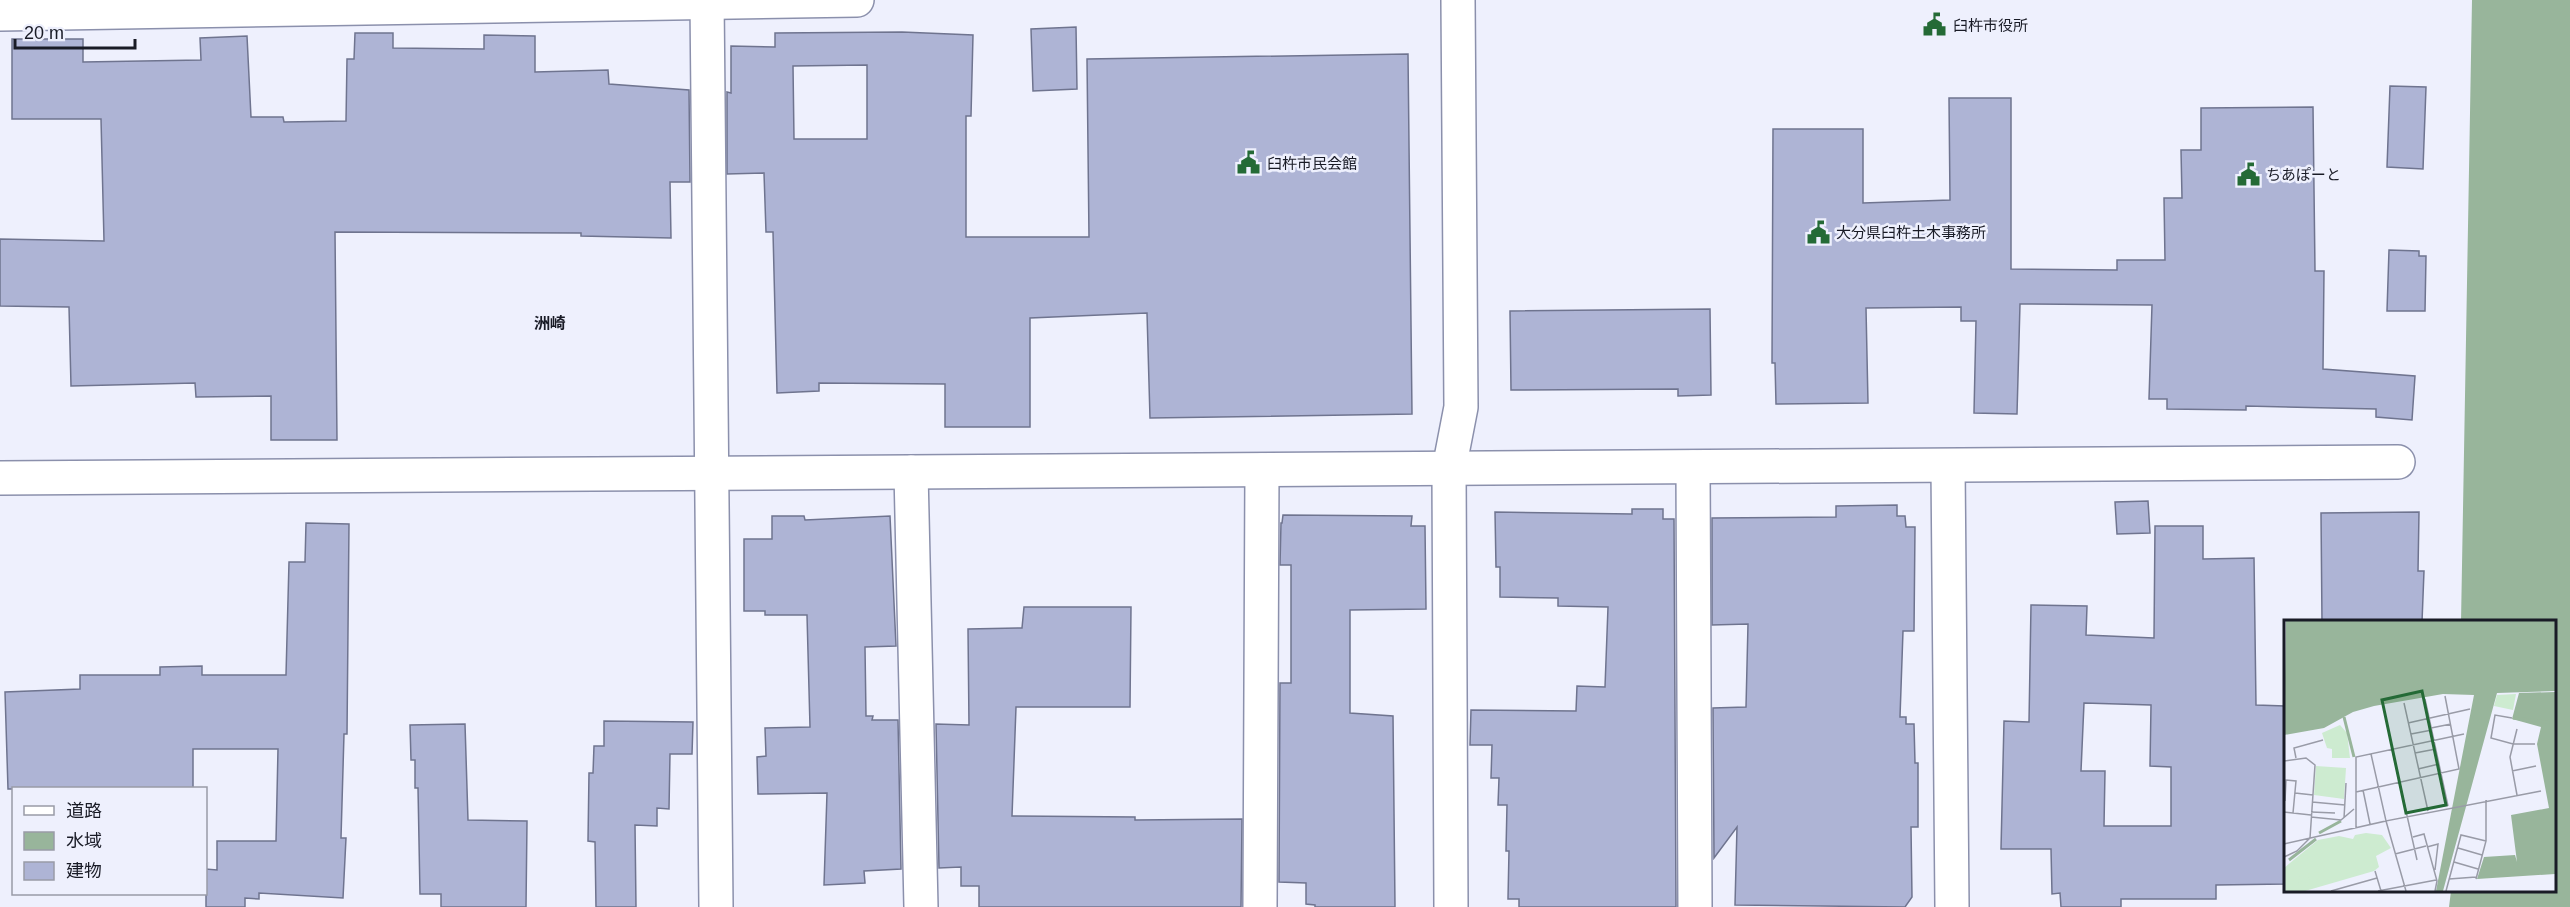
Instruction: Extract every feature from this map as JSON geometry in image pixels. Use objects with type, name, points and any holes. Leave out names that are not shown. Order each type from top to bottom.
[{"type":"street","points":[[0,14],[857,0]]},
{"type":"street","points":[[1451,907],[1449,469],[1461,407],[1458,0]]},
{"type":"street","points":[[707,2],[716,907]]},
{"type":"street","points":[[0,478],[2398,462]]},
{"type":"street","points":[[1948,466],[1952,907]]},
{"type":"street","points":[[1693,467],[1695,907]]},
{"type":"street","points":[[1260,907],[1262,470]]},
{"type":"street","points":[[911,472],[921,907]]},
{"type":"water","points":[[2472,0],[2570,0],[2570,907],[2449,907],[2451,892],[2555,892],[2555,620],[2461,620]]},
{"type":"building","points":[[1076,27],[1077,89],[1033,91],[1031,29]]},
{"type":"building","points":[[902,32],[973,35],[971,116],[966,116],[966,237],[1089,237],[1087,59],[1408,54],[1412,414],[1150,418],[1147,313],[1030,318],[1030,427],[945,427],[945,384],[819,383],[819,391],[777,393],[773,232],[766,232],[764,173],[727,174],[727,92],[731,93],[731,46],[775,47],[775,33]],"holes":[[[867,65],[867,139],[794,139],[793,66]]]},
{"type":"building","points":[[355,33],[393,33],[393,48],[484,49],[484,35],[535,36],[535,72],[608,70],[609,84],[689,90],[690,182],[670,182],[671,238],[581,236],[581,233],[335,232],[337,440],[271,440],[271,396],[196,397],[195,383],[71,386],[69,307],[0,306],[0,239],[104,241],[101,119],[12,119],[12,39],[83,39],[83,62],[201,60],[200,38],[247,36],[251,117],[283,117],[284,122],[346,121],[347,59],[354,59]]},
{"type":"building","points":[[2390,86],[2426,87],[2423,169],[2387,167]]},
{"type":"building","points":[[1949,98],[2011,98],[2011,269],[2117,270],[2117,260],[2165,260],[2164,198],[2182,198],[2181,150],[2201,150],[2201,108],[2313,107],[2315,271],[2324,271],[2323,369],[2415,376],[2412,420],[2376,417],[2376,409],[2246,406],[2246,410],[2167,409],[2167,399],[2149,399],[2152,305],[2020,304],[2017,414],[1974,413],[1976,321],[1961,321],[1961,307],[1866,308],[1868,403],[1776,404],[1775,363],[1772,363],[1773,129],[1863,129],[1863,203],[1950,200]]},
{"type":"building","points":[[2389,250],[2419,251],[2419,256],[2426,256],[2425,311],[2387,311]]},
{"type":"building","points":[[1710,309],[1711,395],[1678,396],[1678,389],[1511,390],[1510,311]]},
{"type":"building","points":[[2148,501],[2150,533],[2117,534],[2115,502]]},
{"type":"building","points":[[1897,505],[1897,516],[1905,516],[1906,527],[1915,527],[1914,631],[1903,631],[1900,717],[1906,717],[1906,724],[1914,724],[1915,763],[1918,763],[1918,827],[1911,827],[1912,897],[1905,907],[1735,905],[1737,827],[1714,858],[1713,708],[1746,707],[1748,624],[1712,625],[1712,518],[1836,517],[1836,506]]},
{"type":"building","points":[[1632,509],[1663,509],[1663,519],[1674,519],[1676,907],[1519,907],[1519,899],[1508,899],[1507,805],[1498,805],[1499,778],[1491,778],[1492,745],[1470,745],[1471,710],[1576,711],[1577,686],[1605,687],[1608,607],[1558,606],[1558,598],[1500,597],[1500,567],[1496,567],[1495,512],[1632,514]]},
{"type":"building","points":[[2419,512],[2418,571],[2424,571],[2422,620],[2322,620],[2321,513]]},
{"type":"building","points":[[1283,515],[1412,516],[1411,526],[1425,526],[1426,609],[1350,610],[1350,713],[1393,716],[1395,907],[1315,907],[1315,905],[1306,904],[1306,883],[1279,882],[1280,683],[1291,683],[1291,565],[1280,565]]},
{"type":"building","points":[[772,516],[804,516],[805,520],[890,516],[896,646],[865,647],[866,716],[873,716],[872,720],[898,720],[901,869],[864,871],[865,883],[824,885],[827,793],[758,794],[757,757],[766,756],[765,728],[810,727],[807,615],[765,615],[765,611],[744,611],[744,539],[772,539]]},
{"type":"building","points":[[306,523],[349,524],[347,734],[344,734],[341,838],[346,838],[343,898],[259,893],[259,899],[245,898],[245,907],[206,907],[207,869],[217,870],[217,841],[276,841],[278,749],[193,749],[193,787],[12,787],[8,789],[5,692],[80,689],[80,675],[160,675],[160,667],[202,666],[202,675],[286,675],[289,562],[305,562]]},
{"type":"building","points":[[2155,526],[2203,526],[2203,559],[2254,558],[2256,705],[2284,706],[2284,884],[2216,885],[2216,899],[2121,899],[2121,907],[2061,907],[2060,893],[2052,894],[2051,849],[2001,849],[2004,721],[2029,722],[2031,605],[2087,606],[2086,635],[2154,638]],"holes":[[[2084,703],[2151,705],[2150,766],[2171,767],[2171,826],[2104,826],[2105,771],[2081,771]]]},
{"type":"building","points":[[1024,607],[1131,607],[1130,707],[1016,707],[1012,816],[1135,817],[1135,820],[1242,819],[1241,907],[979,907],[979,886],[961,886],[961,867],[939,868],[936,724],[969,725],[968,629],[1022,628]]},
{"type":"building","points":[[604,721],[693,722],[692,754],[670,754],[669,809],[657,808],[657,826],[635,825],[636,907],[596,907],[595,842],[588,841],[589,773],[593,773],[594,746],[604,746]]},
{"type":"building","points":[[465,724],[468,820],[527,821],[526,907],[441,907],[441,894],[420,894],[418,788],[415,788],[415,760],[411,760],[410,725]]},
{"type":"place","name":"臼杵市役所","points":[[1935,25]]},
{"type":"place","name":"臼杵市民会館","points":[[1249,163]]},
{"type":"place","name":"ちあぽーと","points":[[2248,174]]},
{"type":"place","name":"大分県臼杵土木事務所","points":[[1818,232]]},
{"type":"district","name":"洲崎","points":[[550,323]]}]
